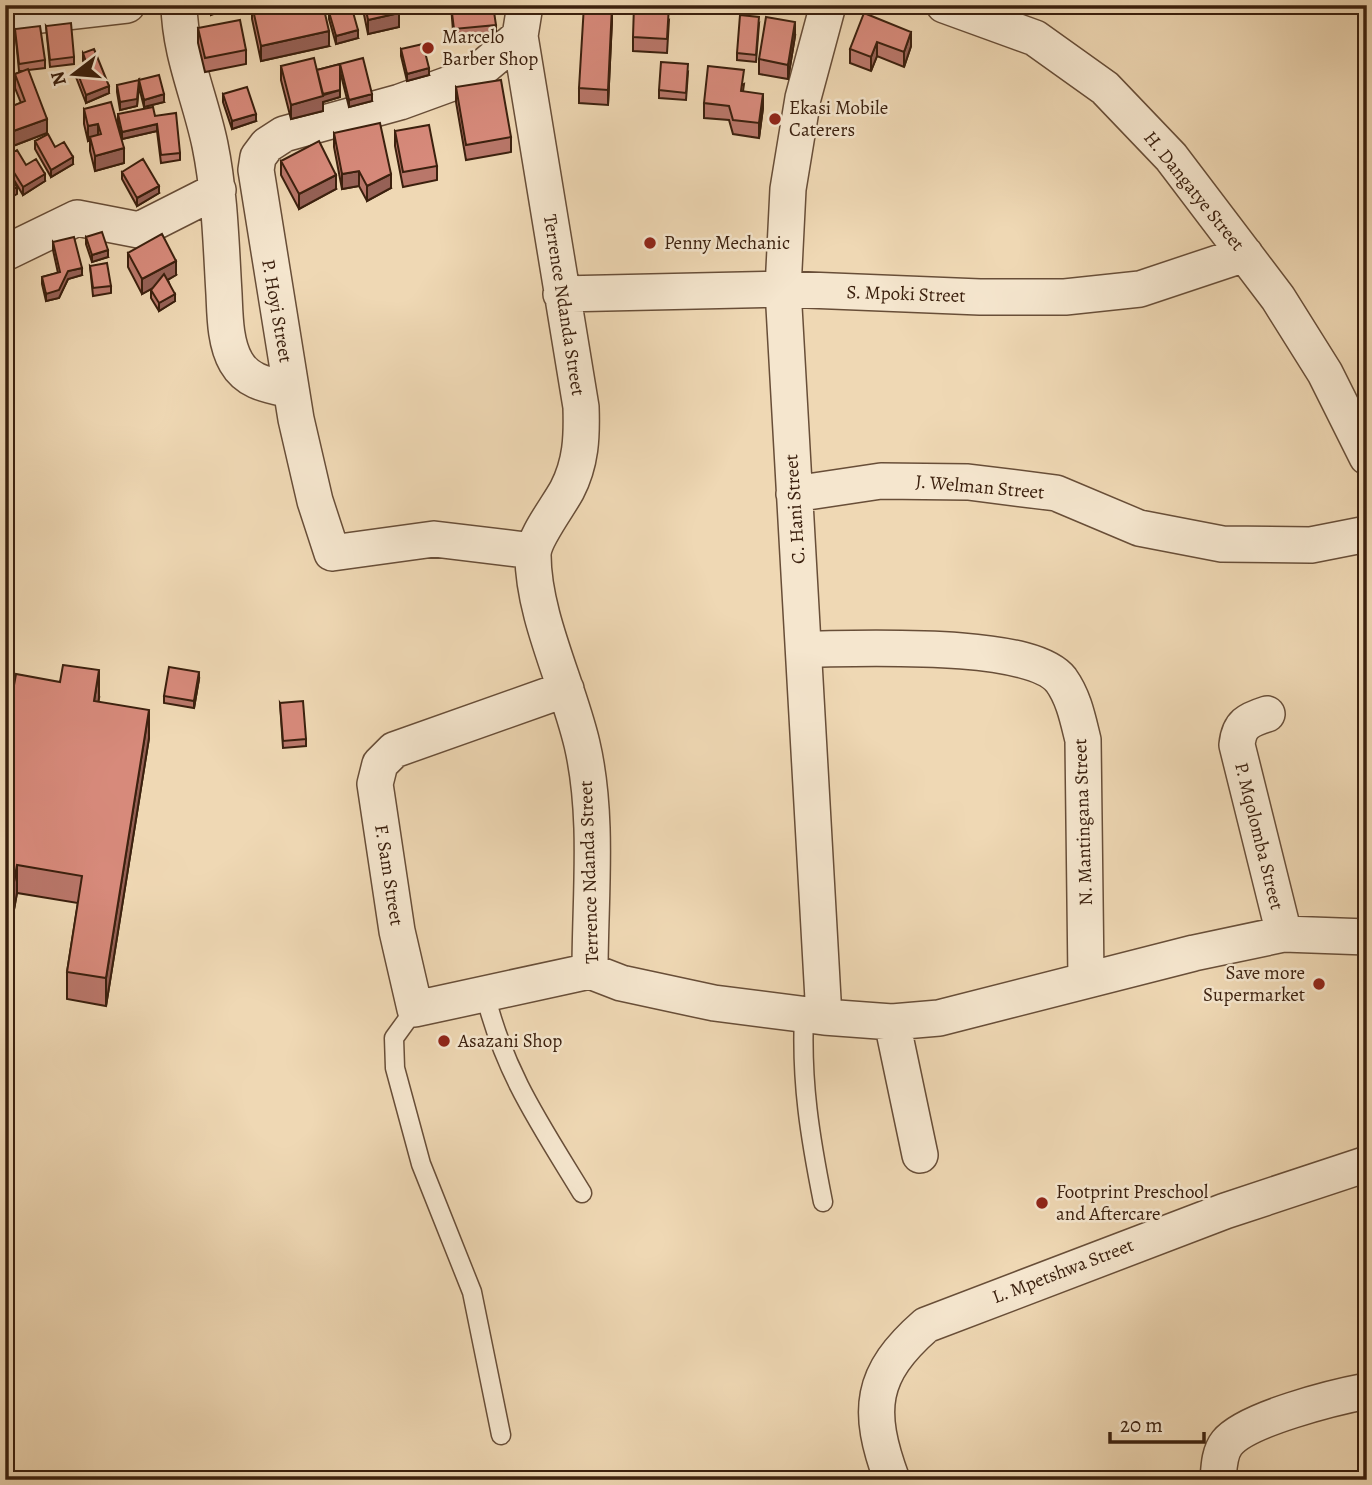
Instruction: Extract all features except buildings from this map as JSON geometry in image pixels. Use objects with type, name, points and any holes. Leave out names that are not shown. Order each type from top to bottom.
[{"type":"street","points":[[5,19],[127,5]]},
{"type":"street","points":[[179,5],[181,41],[210,144],[218,190],[225,317],[230,348],[235,361],[249,379],[291,390]]},
{"type":"street","name":"C. Hani Street","points":[[814,1016],[805,649],[783,289],[794,150],[803,98],[828,5]]},
{"type":"street","name":"H. Dangatye Street","points":[[944,5],[1035,38],[1105,88],[1171,157],[1278,298],[1325,373],[1366,451]]},
{"type":"street","name":"Terrence Ndanda Street","points":[[522,20],[561,294],[581,407],[580,457],[568,488],[533,551],[542,610],[583,746],[591,810],[590,971],[664,993],[814,1016],[892,1022],[939,1018],[1086,979],[1284,934],[1367,937]]},
{"type":"street","name":"P. Hoyi Street","points":[[522,20],[474,75],[400,102],[284,134],[267,145],[258,156],[259,197],[291,390],[315,501],[332,553],[434,539],[533,551]]},
{"type":"street","points":[[5,253],[77,218],[139,230],[218,190]]},
{"type":"street","name":"S. Mpoki Street","points":[[561,294],[783,289],[979,297],[1065,297],[1140,289],[1245,254]]},
{"type":"street","name":"J. Welman Street","points":[[794,494],[881,481],[968,482],[1056,493],[1139,528],[1222,544],[1311,545],[1367,534]]},
{"type":"street","name":"N. Mantingana Street","points":[[805,649],[894,648],[975,653],[1021,659],[1045,667],[1060,679],[1074,704],[1083,740],[1086,979]]},
{"type":"street","name":"F. Sam Street","points":[[415,1009],[397,931],[376,795],[376,774],[380,764],[394,750],[566,689]]},
{"type":"street","name":"P. Mqolomba Street","points":[[1267,715],[1247,721],[1240,727],[1237,745],[1284,934]]},
{"type":"street","points":[[415,1009],[590,971]]},
{"type":"street","points":[[892,1022],[920,1155]]},
{"type":"street","name":"L. Mpetshwa Street","points":[[892,1480],[877,1423],[876,1399],[886,1368],[903,1345],[926,1325],[1212,1215],[1367,1164]]},
{"type":"street","points":[[1218,1480],[1222,1452],[1226,1444],[1244,1430],[1341,1395],[1367,1391]]},
{"type":"lane","points":[[485,994],[494,1031],[515,1084],[582,1193]]},
{"type":"lane","points":[[415,1009],[394,1038],[395,1068],[421,1164],[472,1292],[501,1435]]},
{"type":"lane","points":[[814,1016],[802,1069],[807,1124],[823,1202]]},
{"type":"place","name":"Marcelo Barber Shop","points":[[428,48]]},
{"type":"place","name":"Ekasi Mobile Caterers","points":[[775,119]]},
{"type":"place","name":"Penny Mechanic","points":[[650,243]]},
{"type":"place","name":"Save more Supermarket","points":[[1319,984]]},
{"type":"place","name":"Asazani Shop","points":[[444,1041]]},
{"type":"place","name":"Footprint Preschool and Aftercare","points":[[1042,1203]]}]
